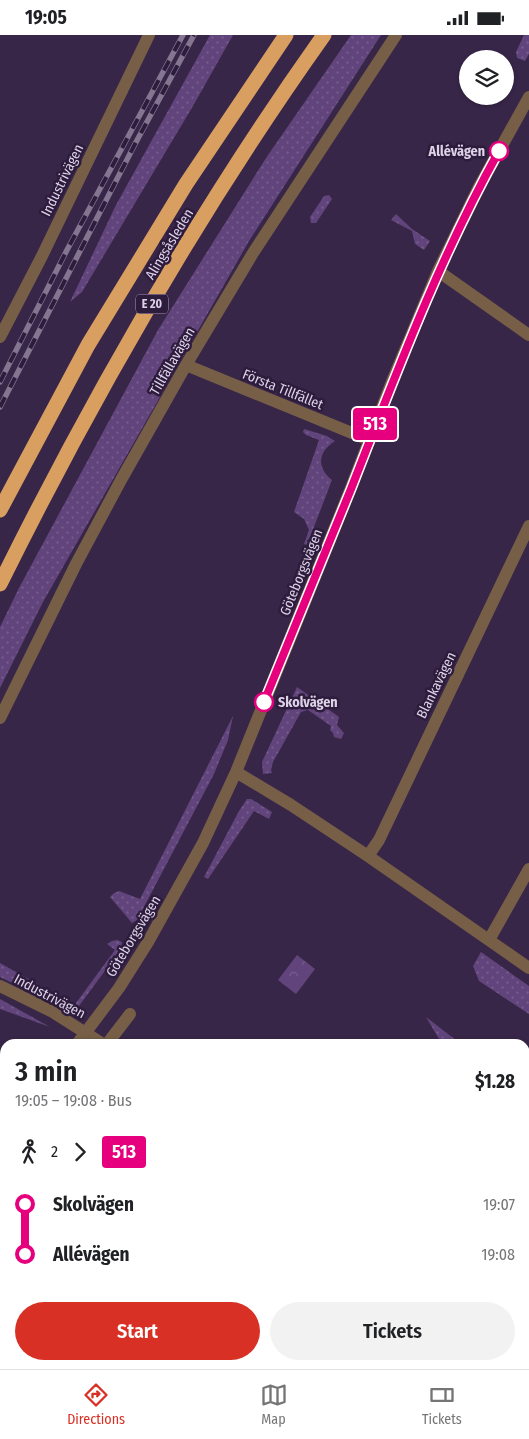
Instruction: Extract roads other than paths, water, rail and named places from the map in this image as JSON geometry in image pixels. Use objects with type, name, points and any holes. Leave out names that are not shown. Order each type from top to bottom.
[{"type":"highway","name":"E 20","points":[[0,510],[88,345],[186,184],[286,35]]},
{"type":"highway","name":"Alingsåsleden","points":[[0,584],[107,379],[206,214],[324,35]]},
{"type":"street","name":"Industrivägen","points":[[0,337],[41,258],[149,35]]},
{"type":"street","name":"Tillfällavägen","points":[[0,718],[76,564],[186,365],[253,253],[396,35]]},
{"type":"street","name":"Göteborgsvägen","points":[[81,1039],[119,988],[148,943],[203,843],[236,773],[438,271],[479,187],[529,97]]},
{"type":"street","points":[[438,271],[529,335]]},
{"type":"street","name":"Första Tillfället","points":[[186,365],[369,439]]},
{"type":"street","name":"Blankavägen","points":[[368,856],[379,839],[529,527]]},
{"type":"street","points":[[236,773],[291,805],[368,856],[529,968]]},
{"type":"street","points":[[489,940],[529,869]]},
{"type":"street","name":"Industrivägen","points":[[0,986],[51,1011],[97,1039]]},
{"type":"street","points":[[109,1039],[130,1014]]},
{"type":"railway","points":[[0,382],[67,250],[183,35]]},
{"type":"railway","points":[[0,407],[135,144],[194,35]]},
{"type":"place","name":"Allévägen","points":[[499,151]]},
{"type":"place","name":"Skolvägen","points":[[264,702]]}]
